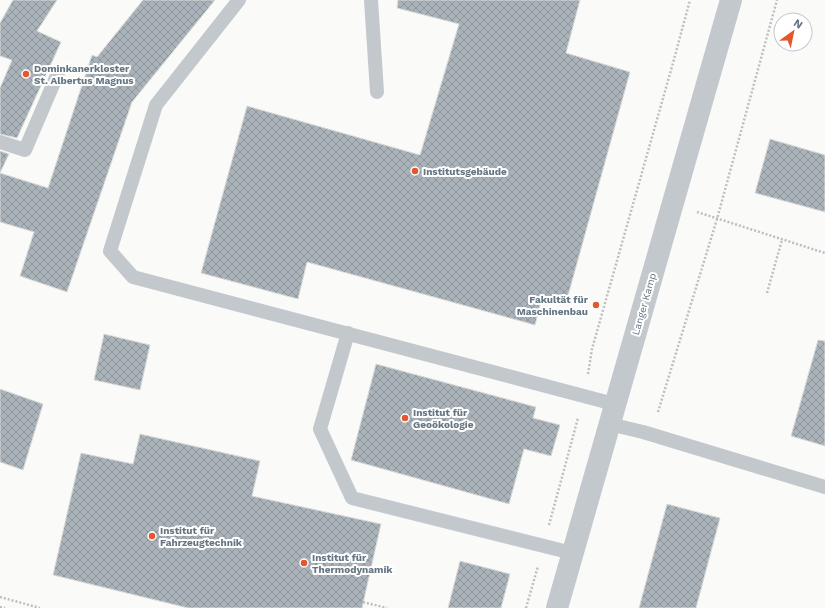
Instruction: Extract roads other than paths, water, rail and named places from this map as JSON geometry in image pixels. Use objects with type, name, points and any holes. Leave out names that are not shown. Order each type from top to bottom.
[{"type":"street","name":"Langer Kamp","points":[[557,608],[730,0]]},
{"type":"lane","points":[[239,0],[156,105],[110,251],[133,277],[584,396],[643,432],[825,488]]},
{"type":"lane","points":[[370,0],[377,92]]},
{"type":"lane","points":[[0,142],[25,150],[58,72]]},
{"type":"lane","points":[[348,333],[320,429],[352,498],[572,552]]},
{"type":"place","name":"Dominkanerkloster St. Albertus Magnus","points":[[26,74]]},
{"type":"place","name":"Institutsgebäude","points":[[415,171]]},
{"type":"place","name":"Fakultät für Maschinenbau","points":[[596,305]]},
{"type":"place","name":"Institut für Geoökologie","points":[[405,418]]},
{"type":"place","name":"Institut für Fahrzeugtechnik","points":[[152,536]]},
{"type":"place","name":"Institut für Thermodynamik","points":[[304,563]]}]
